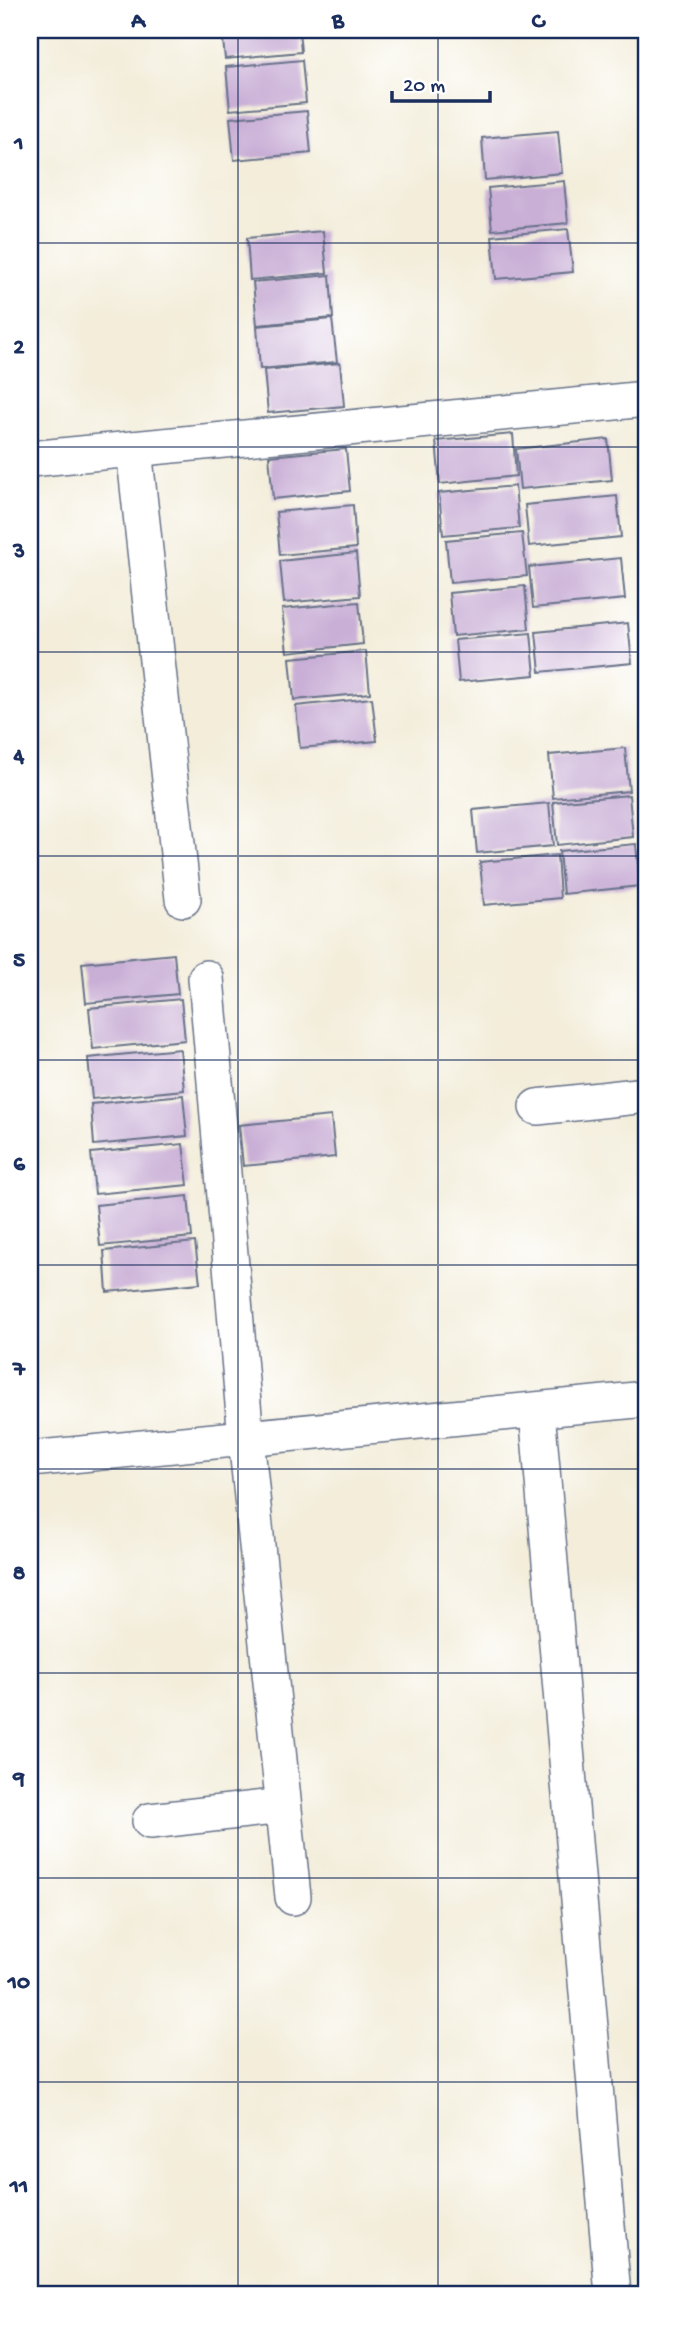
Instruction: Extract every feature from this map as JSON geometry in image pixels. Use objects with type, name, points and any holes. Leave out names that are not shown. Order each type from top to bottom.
[{"type":"street","points":[[30,458],[646,399]]},
{"type":"street","points":[[134,449],[183,899]]},
{"type":"street","points":[[206,978],[246,1438],[293,1897]]},
{"type":"street","points":[[537,1107],[646,1095]]},
{"type":"street","points":[[30,1460],[646,1399]]},
{"type":"street","points":[[537,1411],[613,2295]]},
{"type":"street","points":[[150,1821],[283,1806]]},
{"type":"building","points":[[222,30],[299,30],[301,52],[225,59]]},
{"type":"building","points":[[639,30],[646,30],[646,65],[642,66]]},
{"type":"building","points":[[302,60],[306,103],[230,110],[226,67]]},
{"type":"building","points":[[307,111],[311,153],[234,160],[230,118]]},
{"type":"building","points":[[558,131],[562,173],[485,180],[482,138]]},
{"type":"building","points":[[564,181],[568,223],[492,230],[488,188]]},
{"type":"building","points":[[568,229],[573,272],[496,279],[492,236]]},
{"type":"building","points":[[323,231],[327,273],[250,280],[247,238]]},
{"type":"building","points":[[330,275],[333,318],[257,325],[253,282]]},
{"type":"building","points":[[332,319],[337,362],[260,369],[257,326]]},
{"type":"building","points":[[340,363],[344,406],[268,413],[264,370]]},
{"type":"building","points":[[513,434],[516,476],[440,484],[436,441]]},
{"type":"building","points":[[608,439],[612,480],[520,489],[516,449]]},
{"type":"building","points":[[346,449],[350,491],[273,499],[269,456]]},
{"type":"building","points":[[515,486],[519,528],[443,535],[439,493]]},
{"type":"building","points":[[617,496],[621,537],[529,546],[525,505]]},
{"type":"building","points":[[353,505],[356,548],[280,555],[276,512]]},
{"type":"building","points":[[522,533],[527,576],[450,583],[446,540]]},
{"type":"building","points":[[356,553],[360,596],[284,603],[280,561]]},
{"type":"building","points":[[621,558],[625,599],[533,608],[529,567]]},
{"type":"building","points":[[525,586],[529,629],[453,636],[449,593]]},
{"type":"building","points":[[359,602],[363,644],[287,652],[282,609]]},
{"type":"building","points":[[628,623],[632,663],[540,672],[536,632]]},
{"type":"building","points":[[531,633],[535,675],[459,682],[455,640]]},
{"type":"building","points":[[366,651],[370,693],[294,700],[290,658]]},
{"type":"building","points":[[372,698],[377,741],[300,748],[296,706]]},
{"type":"building","points":[[625,748],[629,791],[553,798],[549,755]]},
{"type":"building","points":[[629,795],[633,837],[557,845],[553,802]]},
{"type":"building","points":[[549,803],[553,846],[477,853],[473,810]]},
{"type":"building","points":[[636,844],[640,886],[563,894],[559,851]]},
{"type":"building","points":[[557,855],[560,898],[484,905],[480,862]]},
{"type":"building","points":[[174,954],[178,994],[86,1003],[82,963]]},
{"type":"building","points":[[181,999],[185,1040],[93,1049],[89,1008]]},
{"type":"building","points":[[180,1049],[184,1090],[92,1099],[88,1058]]},
{"type":"building","points":[[183,1095],[187,1136],[94,1145],[91,1104]]},
{"type":"building","points":[[331,1116],[335,1157],[243,1166],[239,1125]]},
{"type":"building","points":[[183,1144],[188,1185],[95,1194],[91,1153]]},
{"type":"building","points":[[188,1196],[192,1237],[100,1246],[96,1205]]},
{"type":"building","points":[[195,1242],[200,1283],[107,1292],[104,1251]]}]
